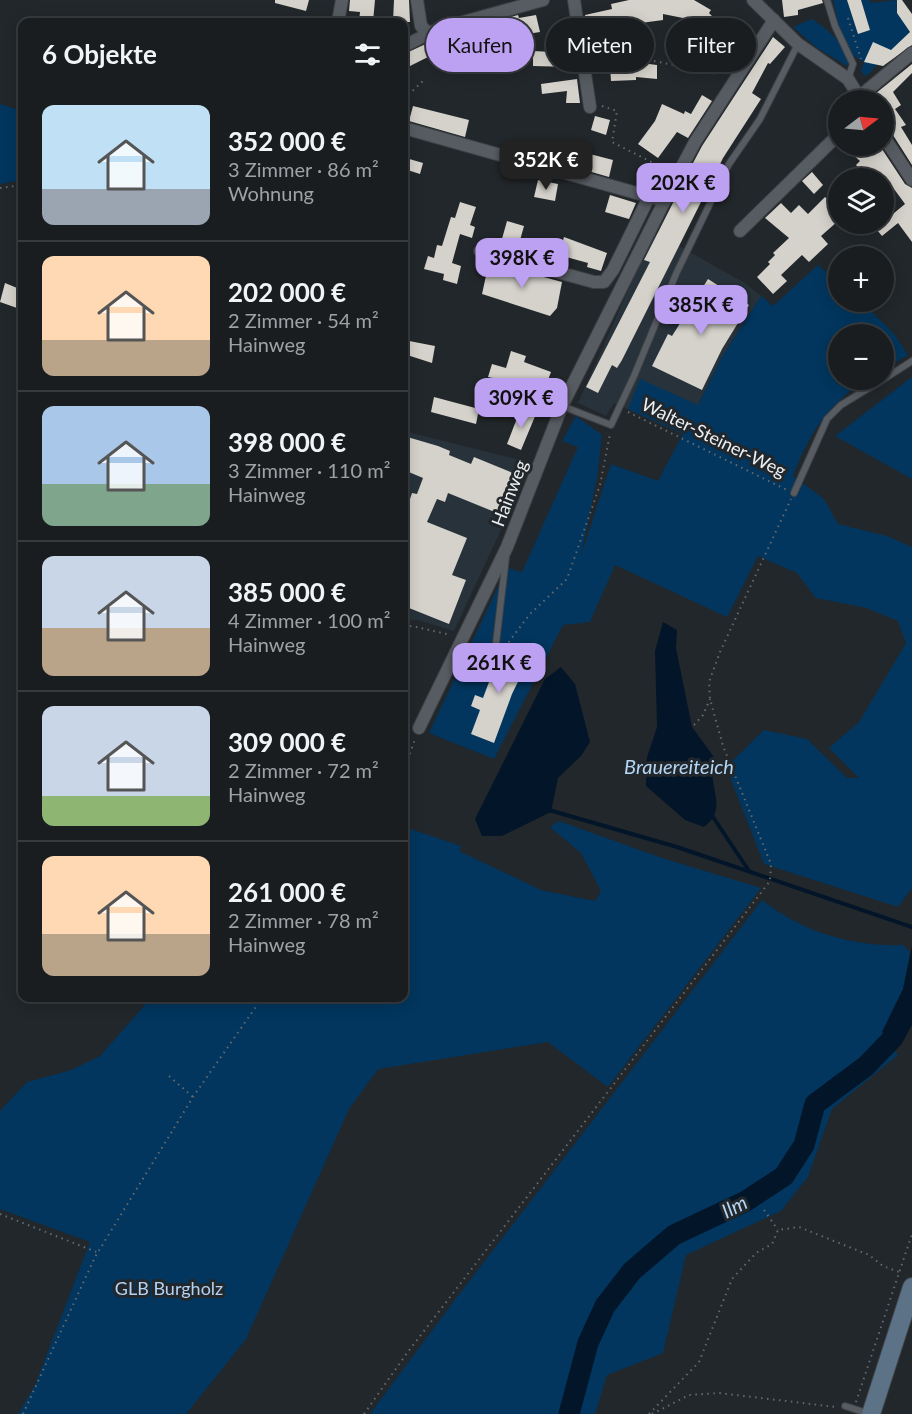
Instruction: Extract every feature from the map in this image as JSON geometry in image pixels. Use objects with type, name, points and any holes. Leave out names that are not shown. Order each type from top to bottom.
[{"type":"street","points":[[339,18],[342,0]]},
{"type":"street","points":[[417,0],[421,26],[426,31]]},
{"type":"street","points":[[574,0],[577,18]]},
{"type":"street","points":[[480,18],[534,1]]},
{"type":"street","points":[[761,2],[774,20],[798,44],[851,74],[857,90]]},
{"type":"street","name":"Hainweg","points":[[756,48],[774,20]]},
{"type":"street","points":[[408,44],[426,35]]},
{"type":"street","points":[[870,90],[912,53]]},
{"type":"street","points":[[585,72],[590,104]]},
{"type":"street","name":"Hainweg","points":[[419,728],[507,547],[562,405],[695,142],[741,72]]},
{"type":"street","points":[[408,129],[665,201]]},
{"type":"street","points":[[740,231],[828,145]]},
{"type":"street","points":[[894,152],[912,180]]},
{"type":"street","points":[[480,251],[594,282],[604,282],[613,270],[649,197]]},
{"type":"street","points":[[865,1412],[912,1287]]},
{"type":"lane","points":[[827,0],[851,74]]},
{"type":"lane","points":[[620,408],[680,264],[729,164],[760,119],[798,44]]},
{"type":"lane","points":[[894,372],[912,361]]},
{"type":"lane","points":[[794,493],[827,419],[841,405],[865,390]]},
{"type":"lane","points":[[562,405],[611,425]]},
{"type":"lane","name":"Walter-Steiner-Weg","points":[[611,425],[620,408]]},
{"type":"lane","points":[[494,661],[507,547]]},
{"type":"lane","points":[[845,1406],[865,1412]]},
{"type":"path","points":[[848,18],[861,56],[859,64],[851,74]]},
{"type":"path","points":[[702,72],[710,74],[722,72]]},
{"type":"path","points":[[408,95],[424,80]]},
{"type":"path","points":[[590,104],[617,111],[612,142],[677,176]]},
{"type":"path","points":[[0,188],[18,186]]},
{"type":"path","name":"Walter-Steiner-Weg","points":[[620,408],[794,493]]},
{"type":"path","points":[[494,661],[530,614],[567,579],[600,485],[611,425]]},
{"type":"path","points":[[364,1414],[407,1353],[770,881],[767,854],[723,746],[710,699],[709,682],[720,652],[794,493]]},
{"type":"path","points":[[408,626],[462,637]]},
{"type":"path","points":[[694,725],[703,715],[710,699]]},
{"type":"path","points":[[408,760],[419,728]]},
{"type":"path","points":[[23,1414],[99,1253],[193,1097],[259,1002]]},
{"type":"path","points":[[169,1076],[193,1097]]},
{"type":"path","points":[[764,1210],[778,1230]]},
{"type":"path","points":[[0,1214],[99,1253]]},
{"type":"path","points":[[778,1230],[799,1227],[868,1255],[883,1266],[899,1272]]},
{"type":"path","points":[[651,1414],[699,1362],[732,1279],[756,1253],[772,1244],[778,1230]]},
{"type":"path","points":[[651,1414],[688,1395],[719,1393],[865,1412],[899,1272],[912,1234]]},
{"type":"shaded area","points":[[654,232],[745,283],[761,296],[722,357],[683,434],[614,403],[606,416],[578,403]]},
{"type":"shaded area","points":[[408,432],[532,463],[454,631],[418,620],[408,621]]},
{"type":"green space","points":[[833,0],[847,0],[858,34],[870,30],[861,0],[870,0],[871,3],[897,0],[899,13],[910,34],[912,46],[905,51],[899,43],[879,65],[864,76],[861,70],[864,62],[857,58],[846,44]]},
{"type":"green space","points":[[812,19],[841,45],[849,67],[817,48],[793,27]]},
{"type":"green space","points":[[0,104],[18,110],[18,181],[0,184]]},
{"type":"green space","points":[[818,265],[828,274],[828,312],[872,312],[884,324],[828,324],[828,390],[851,390],[821,422],[806,446],[793,476],[824,499],[838,524],[887,536],[912,547],[912,888],[898,907],[764,864],[726,767],[764,730],[807,739],[847,778],[859,778],[829,748],[859,722],[906,643],[898,621],[867,608],[816,598],[797,573],[758,556],[727,617],[615,565],[590,622],[563,625],[494,759],[429,733],[507,568],[522,572],[578,447],[562,441],[576,416],[602,435],[597,478],[581,555],[611,464],[658,481],[683,434],[628,409],[640,379],[698,405],[722,357],[761,296],[773,306]]},
{"type":"green space","points":[[894,334],[908,355],[894,363]]},
{"type":"green space","points":[[912,377],[912,479],[835,436]]},
{"type":"green space","name":"GLB Burgholz","points":[[559,821],[662,858],[761,888],[608,1087],[548,1042],[378,1069],[349,1109],[246,1339],[186,1414],[18,1414],[35,1385],[90,1242],[0,1209],[0,1111],[27,1082],[71,1070],[100,1056],[147,1002],[408,1002],[408,828],[461,846],[459,851],[541,890],[595,901],[601,891],[581,853],[550,827]]},
{"type":"green space","points":[[762,900],[777,911],[811,929],[847,940],[903,945],[910,952],[903,989],[882,1032],[898,1055],[832,1109],[808,1177],[781,1211],[686,1255],[663,1353],[607,1375],[595,1414],[370,1414],[454,1301]]},
{"type":"water","name":"Brauereiteich","points":[[663,622],[677,630],[676,648],[692,727],[714,757],[712,768],[715,812],[712,820],[704,827],[685,820],[646,786],[647,757],[657,727],[655,651]]},
{"type":"water","points":[[561,667],[575,684],[590,742],[581,756],[558,778],[551,812],[502,836],[482,836],[475,819],[545,679]]},
{"type":"water","points":[[912,946],[912,1023],[900,1044],[882,1032],[903,989]]},
{"type":"building","points":[[275,0],[309,0],[306,11],[275,3]]},
{"type":"building","points":[[350,0],[375,0],[373,18],[359,18],[360,12],[349,11]]},
{"type":"building","points":[[394,0],[409,0],[410,22],[408,18],[393,18]]},
{"type":"building","points":[[629,0],[694,0],[711,10],[709,13],[714,18],[683,18],[663,14],[663,20],[654,21],[654,18],[586,18],[585,15],[612,9],[611,4]]},
{"type":"building","points":[[782,0],[822,0],[823,3],[798,10],[798,15],[784,17]]},
{"type":"building","points":[[847,0],[861,0],[870,30],[858,34]]},
{"type":"building","points":[[897,0],[902,0],[912,14],[912,45],[883,66],[864,62],[873,42],[891,50],[910,32],[897,13]]},
{"type":"building","points":[[536,15],[540,32],[534,33],[534,18],[519,18]]},
{"type":"building","points":[[773,37],[785,47],[770,64],[768,63],[752,93],[761,99],[723,158],[622,360],[617,368],[612,365],[598,393],[586,387],[650,262],[644,260],[684,181],[692,183],[685,178],[702,146],[750,72],[756,72],[756,63]]},
{"type":"building","points":[[426,44],[426,58],[408,67],[408,52]]},
{"type":"building","points":[[534,51],[546,52],[546,66],[534,66]]},
{"type":"building","points":[[912,64],[912,73],[894,91],[880,90]]},
{"type":"building","points":[[654,65],[657,65],[657,79],[636,77],[636,80],[611,81],[610,72],[654,72]]},
{"type":"building","points":[[577,79],[580,103],[566,103],[567,91],[542,94],[541,84]]},
{"type":"building","points":[[894,94],[901,105],[895,109],[906,125],[901,127],[912,145],[912,165],[894,137]]},
{"type":"building","points":[[702,95],[712,101],[688,138],[677,132],[658,158],[638,144],[655,121],[662,104],[684,114],[685,111],[691,114]]},
{"type":"building","points":[[413,106],[469,120],[465,137],[409,121]]},
{"type":"building","points":[[595,116],[610,120],[606,135],[591,130]]},
{"type":"building","points":[[545,143],[566,148],[562,164],[542,158]]},
{"type":"building","points":[[586,153],[613,160],[609,177],[581,169]]},
{"type":"building","points":[[854,156],[887,156],[905,184],[912,188],[912,242],[898,223],[894,226],[894,213],[905,204],[894,189],[894,168],[859,168],[856,165],[860,161]]},
{"type":"building","points":[[408,159],[423,163],[420,174],[408,170]]},
{"type":"building","points":[[643,166],[654,170],[649,184],[638,180]]},
{"type":"building","points":[[812,172],[823,185],[814,194],[802,181]]},
{"type":"building","points":[[538,180],[558,184],[555,201],[534,197]]},
{"type":"building","points":[[610,195],[636,203],[629,219],[605,212]]},
{"type":"building","points":[[825,197],[828,200],[828,230],[821,236],[828,244],[809,262],[802,255],[781,275],[787,281],[773,294],[757,277],[770,264],[768,262],[775,255],[773,253],[789,238],[765,218],[781,203],[791,213],[799,205],[808,214]]},
{"type":"building","points":[[460,202],[476,207],[470,225],[475,227],[472,238],[460,234],[452,263],[461,266],[457,284],[443,280],[444,274],[424,269],[428,256],[434,258],[437,245],[442,246],[451,217],[455,218]]},
{"type":"building","points":[[507,221],[524,226],[517,251],[500,246]]},
{"type":"building","points":[[564,237],[607,253],[601,271],[587,267],[588,263],[559,255],[557,261],[540,256],[545,239],[562,244]]},
{"type":"building","points":[[489,262],[562,282],[557,308],[550,316],[482,294]]},
{"type":"building","points":[[708,279],[749,305],[722,349],[702,390],[652,366],[668,334],[672,336]]},
{"type":"building","points":[[5,283],[18,288],[17,308],[0,302]]},
{"type":"building","points":[[408,341],[435,346],[432,363],[408,355]]},
{"type":"building","points":[[511,351],[526,356],[524,362],[551,372],[545,388],[519,378],[518,383],[488,377],[492,364],[506,368]]},
{"type":"building","points":[[434,397],[479,409],[476,424],[431,412]]},
{"type":"building","points":[[521,408],[536,414],[521,450],[507,444]]},
{"type":"building","points":[[408,437],[450,451],[449,455],[471,464],[474,457],[523,477],[507,517],[448,493],[445,502],[437,499],[427,522],[467,538],[452,575],[466,580],[449,624],[408,608],[408,505],[412,493],[417,494],[423,478],[408,472]]},
{"type":"building","points":[[521,643],[534,649],[512,694],[494,743],[471,734],[480,710],[471,706],[475,695],[483,698],[495,666],[502,658],[511,663]]},
{"type":"waterway","points":[[549,810],[677,847],[912,927]]},
{"type":"waterway","points":[[713,817],[749,871]]},
{"type":"waterway","name":"Ilm","points":[[569,1414],[588,1343],[605,1306],[632,1271],[674,1235],[746,1201],[784,1176],[804,1145],[815,1104],[866,1066],[893,1038],[912,1002]]}]
